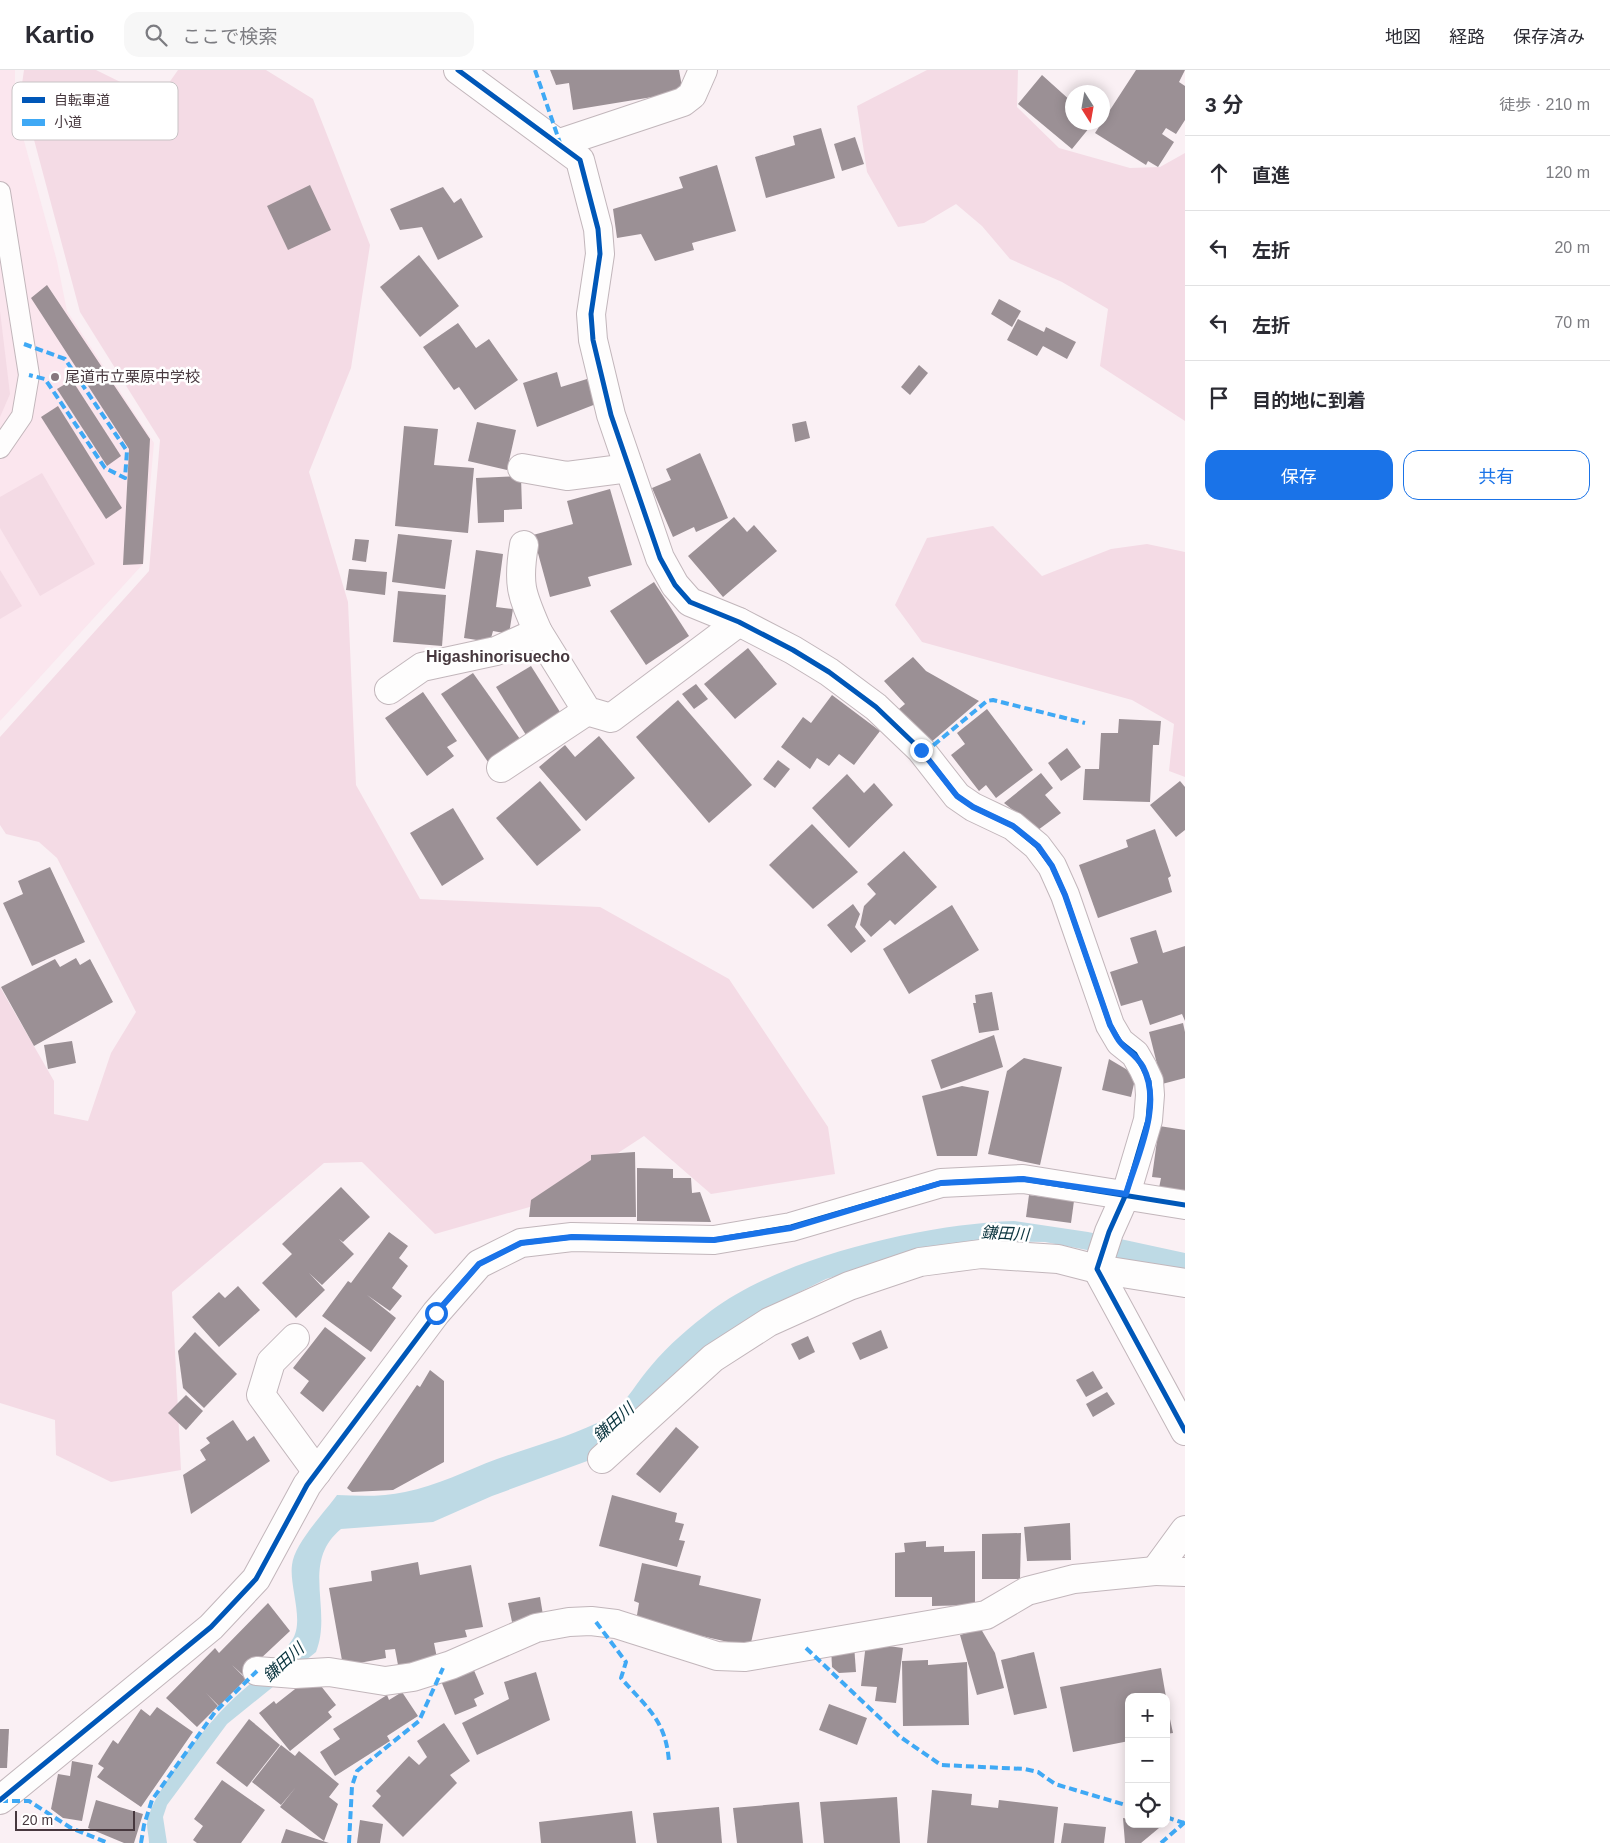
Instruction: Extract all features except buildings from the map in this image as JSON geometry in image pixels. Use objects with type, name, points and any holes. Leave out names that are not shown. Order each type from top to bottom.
[{"type":"street","points":[[458,70],[560,143],[580,160],[598,228],[600,254],[591,314],[593,340],[611,415],[660,558],[675,585],[690,602],[739,622],[800,654],[876,707],[921,750],[957,796],[973,807],[1013,826],[1038,846],[1052,866],[1065,895],[1110,1025],[1120,1042],[1135,1054],[1149,1081],[1148,1120],[1126,1194],[1108,1232],[1097,1265],[1185,1431]]},
{"type":"street","points":[[560,143],[683,102],[692,96],[704,70]]},
{"type":"street","points":[[522,468],[567,476],[630,468]]},
{"type":"street","points":[[524,545],[519,572],[522,593],[538,632],[587,711],[612,718],[739,622]]},
{"type":"street","points":[[389,690],[422,667],[496,651],[538,632]]},
{"type":"street","points":[[501,768],[587,711]]},
{"type":"street","points":[[0,1800],[210,1627],[256,1579],[307,1485],[442,1306],[479,1264],[521,1243],[572,1237],[714,1240],[791,1228],[941,1183],[1023,1179],[1126,1194],[1185,1205]]},
{"type":"street","points":[[602,1459],[713,1358],[768,1322],[848,1286],[920,1262],[981,1254],[1058,1259],[1185,1283]]},
{"type":"street","points":[[295,1338],[271,1362],[261,1395],[317,1472]]},
{"type":"street","points":[[1155,1571],[1185,1530]]},
{"type":"street","points":[[258,1672],[329,1672],[385,1681],[414,1677],[451,1665],[536,1628],[584,1621],[616,1624],[642,1634],[717,1656],[745,1657],[986,1615],[1027,1591],[1074,1579],[1155,1571],[1185,1572]]},
{"type":"lane","points":[[0,192],[29,375],[22,416],[0,448]]},
{"type":"shaded area","name":"尾道市立栗原中学校","points":[[0,70],[15,70],[15,82],[12,82],[12,140],[24,140],[57,261],[67,311],[154,443],[143,564],[0,721]]},
{"type":"shaded area","points":[[24,70],[96,70],[120,82],[22,82]]},
{"type":"shaded area","points":[[178,70],[266,70],[313,99],[370,245],[351,368],[309,472],[348,602],[356,785],[420,899],[600,907],[729,979],[828,1127],[835,1174],[711,1194],[644,1136],[540,1204],[435,1234],[362,1162],[324,1163],[172,1292],[181,1470],[111,1482],[56,1455],[55,1420],[0,1403],[0,987],[54,1081],[54,1114],[88,1121],[111,1053],[136,1012],[57,858],[39,842],[6,834],[0,825],[0,737],[149,571],[160,440],[80,312],[34,140],[178,140],[178,82],[170,82]]},
{"type":"shaded area","points":[[927,70],[1018,70],[1017,107],[1059,148],[1130,168],[1160,167],[1185,153],[1185,421],[1100,366],[1108,309],[1062,282],[1010,259],[982,226],[956,204],[924,223],[898,227],[867,172],[857,106]]},
{"type":"shaded area","points":[[0,311],[10,394],[0,417]]},
{"type":"shaded area","points":[[42,473],[95,564],[40,596],[0,528],[0,497]]},
{"type":"shaded area","points":[[993,526],[1042,576],[1111,549],[1147,544],[1185,552],[1185,777],[1169,771],[1174,724],[1132,700],[922,642],[895,605],[927,538]]},
{"type":"shaded area","points":[[0,570],[22,606],[0,619]]},
{"type":"water","name":"鎌田川","points":[[1014,1221],[1088,1232],[1185,1253],[1185,1281],[1109,1262],[1087,1250],[1045,1242],[981,1241],[932,1247],[826,1279],[765,1309],[590,1460],[492,1496],[433,1522],[341,1529],[329,1542],[322,1557],[320,1572],[320,1636],[316,1652],[227,1724],[167,1805],[163,1817],[167,1843],[149,1843],[147,1824],[150,1811],[180,1761],[218,1715],[278,1658],[292,1640],[297,1624],[292,1574],[294,1557],[310,1529],[337,1495],[397,1494],[417,1489],[573,1433],[607,1418],[618,1409],[658,1358],[688,1329],[712,1310],[742,1291],[777,1274],[857,1246],[899,1236],[978,1223]]},
{"type":"marked path","points":[[535,70],[560,143]]},
{"type":"marked path","points":[[24,344],[65,359],[127,451],[125,478],[105,468],[45,379],[29,375]]},
{"type":"marked path","points":[[924,753],[987,701],[993,700],[1085,723]]},
{"type":"marked path","points":[[596,1622],[626,1662],[621,1678],[647,1707],[659,1725],[664,1735],[669,1762]]},
{"type":"marked path","points":[[806,1648],[899,1736],[941,1765],[1025,1769],[1038,1772],[1055,1784],[1125,1805]]},
{"type":"marked path","points":[[349,1843],[352,1786],[357,1771],[419,1721],[443,1668]]},
{"type":"marked path","points":[[141,1843],[144,1825],[152,1800],[215,1712],[257,1671]]},
{"type":"marked path","points":[[0,1801],[29,1801],[71,1828],[108,1843]]},
{"type":"marked path","points":[[1170,1818],[1184,1823]]},
{"type":"marked path","points":[[1161,1843],[1185,1822]]},
{"type":"cycle path","points":[[458,70],[580,160],[598,229],[600,254],[591,314],[593,340],[611,415],[660,558],[675,585],[690,602],[739,622],[793,650],[829,672],[876,707],[921,750],[957,796],[973,807],[1013,826],[1037,846],[1052,866],[1065,895],[1110,1025],[1120,1042],[1135,1054],[1149,1081],[1148,1120],[1126,1194],[1109,1232],[1097,1269],[1185,1431]]},
{"type":"cycle path","points":[[0,1800],[211,1627],[256,1579],[307,1485],[436,1313],[479,1264],[521,1243],[572,1237],[714,1240],[791,1227],[941,1183],[1023,1179],[1185,1205]]},
{"type":"place","name":"尾道市立栗原中学校","points":[[55,377]]},
{"type":"district","name":"Higashinorisuecho","points":[[498,656]]},
{"type":"route","points":[[436,1313],[479,1264],[521,1243],[572,1237],[714,1240],[791,1228],[941,1183],[1023,1179],[1126,1194],[1148,1120],[1149,1081],[1135,1054],[1120,1042],[1110,1025],[1065,895],[1052,866],[1038,846],[1013,826],[973,807],[957,796],[921,750]]}]
